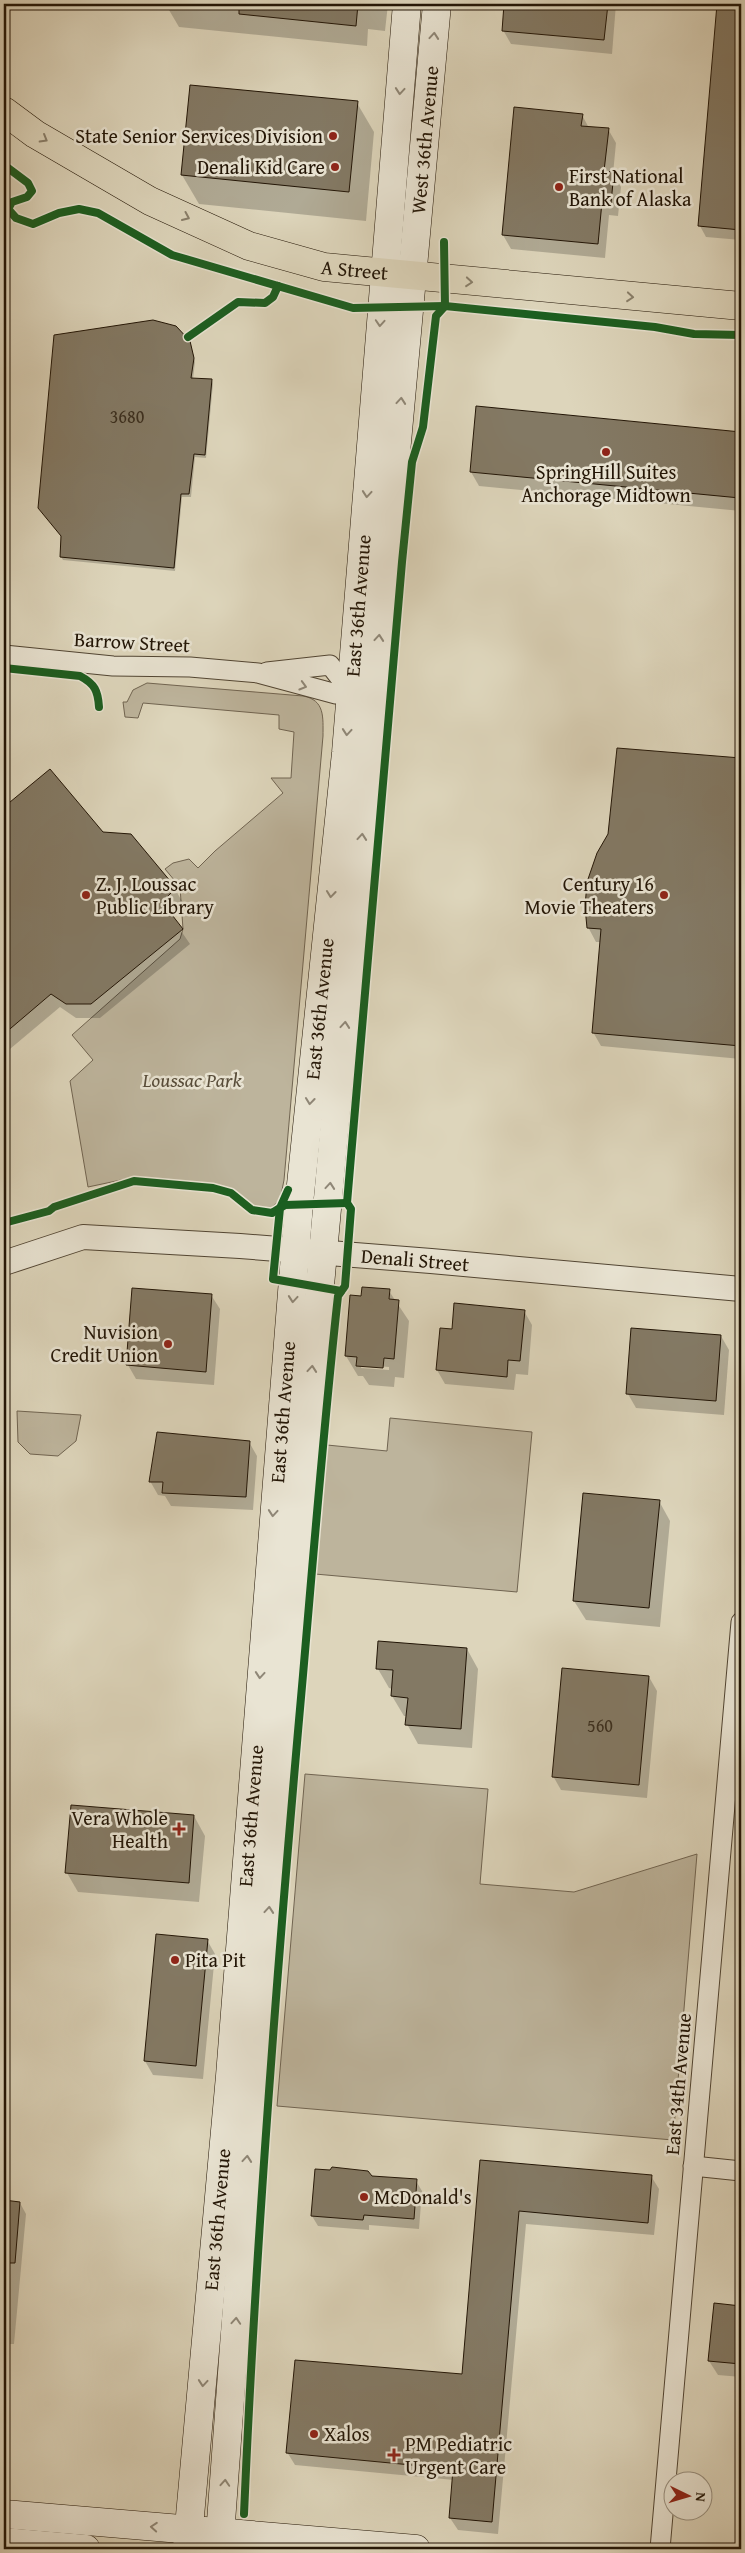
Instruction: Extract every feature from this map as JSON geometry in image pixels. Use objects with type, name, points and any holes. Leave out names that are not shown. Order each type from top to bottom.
[{"type":"main road","name":"West 36th Avenue","points":[[398,275],[407,4]]},
{"type":"main road","name":"West 36th Avenue","points":[[398,275],[437,4]]},
{"type":"main road","name":"A Street","points":[[4,111],[35,134],[150,201],[249,246],[324,267],[741,306]]},
{"type":"main road","name":"East 36th Avenue","points":[[187,2539],[230,2076],[241,1915],[296,1250],[357,685],[398,275]]},
{"type":"main road","name":"East 36th Avenue","points":[[220,2540],[253,2084],[311,1384],[324,1252],[357,685]]},
{"type":"main road","points":[[241,1915],[250,1927],[242,2062],[253,2084]]},
{"type":"main road","points":[[4,2514],[187,2539],[416,2549]]},
{"type":"main road","points":[[4,2542],[86,2549]]},
{"type":"street","name":"Barrow Street","points":[[4,655],[113,666],[190,667],[258,673],[336,694],[357,685]]},
{"type":"street","name":"Denali Street","points":[[4,1263],[83,1237],[324,1252],[741,1289]]},
{"type":"street","name":"East 34th Avenue","points":[[660,2549],[693,2166],[738,1696],[741,1622]]},
{"type":"street","points":[[693,2166],[741,2171]]},
{"type":"green space","name":"Loussac Park","points":[[147,683],[303,696],[315,701],[321,710],[323,736],[284,1180],[280,1200],[268,1211],[260,1211],[246,1206],[214,1185],[135,1177],[88,1187],[70,1081],[93,1060],[72,1035],[180,939],[183,929],[180,887],[165,869],[173,863],[189,859],[198,868],[283,793],[271,778],[291,778],[294,732],[279,729],[279,715],[143,703],[138,718],[125,717],[123,702],[127,702],[133,690]]},
{"type":"green space","points":[[17,1411],[81,1415],[76,1441],[58,1456],[30,1454],[18,1442]]},
{"type":"green space","points":[[390,1418],[532,1432],[517,1592],[315,1574],[327,1445],[387,1451]]},
{"type":"green space","points":[[305,1774],[488,1789],[480,1884],[574,1892],[697,1854],[673,2140],[277,2106]]},
{"type":"building","points":[[239,4],[358,4],[356,26],[239,14]]},
{"type":"building","points":[[504,4],[608,4],[604,40],[502,31]]},
{"type":"building","points":[[717,4],[741,4],[741,230],[698,226]]},
{"type":"building","points":[[190,85],[358,101],[349,192],[181,175]]},
{"type":"building","name":"First National Bank of Alaska","points":[[514,107],[583,114],[581,126],[609,128],[604,171],[614,172],[611,203],[602,202],[598,244],[502,235]]},
{"type":"building","points":[[153,320],[176,326],[190,341],[194,358],[191,378],[212,379],[205,455],[194,454],[189,494],[181,494],[174,568],[60,557],[61,536],[38,508],[54,335]]},
{"type":"building","name":"SpringHill Suites Anchorage Midtown","points":[[476,406],[741,432],[740,498],[470,472]]},
{"type":"building","name":"Century 16 Movie Theaters","points":[[617,748],[741,758],[741,1046],[592,1033],[601,929],[587,928],[585,907],[587,882],[597,853],[608,834]]},
{"type":"building","name":"Z. J. Loussac Public Library","points":[[50,769],[103,832],[131,834],[176,888],[162,902],[183,929],[91,1004],[66,1004],[51,994],[4,1034],[4,807]]},
{"type":"building","points":[[362,1287],[390,1289],[389,1299],[399,1300],[394,1359],[384,1358],[383,1368],[356,1366],[357,1357],[345,1356],[350,1295],[361,1296]]},
{"type":"building","name":"Nuvision Credit Union","points":[[132,1288],[212,1294],[206,1372],[126,1365]]},
{"type":"building","points":[[454,1303],[525,1310],[520,1361],[508,1360],[507,1377],[436,1370],[440,1328],[452,1329]]},
{"type":"building","points":[[631,1328],[721,1335],[716,1401],[626,1394]]},
{"type":"building","points":[[157,1432],[250,1441],[246,1497],[162,1493],[163,1482],[149,1482]]},
{"type":"building","points":[[583,1493],[660,1500],[649,1608],[573,1601]]},
{"type":"building","points":[[378,1641],[467,1648],[461,1729],[405,1725],[408,1698],[391,1696],[393,1670],[376,1669]]},
{"type":"building","points":[[562,1668],[649,1676],[639,1785],[552,1777]]},
{"type":"building","points":[[71,1805],[194,1815],[189,1883],[65,1873]]},
{"type":"building","points":[[156,1934],[208,1939],[196,2066],[144,2061]]},
{"type":"building","points":[[480,2160],[652,2175],[648,2223],[519,2211],[492,2522],[449,2518],[453,2469],[286,2453],[295,2360],[462,2374]]},
{"type":"building","name":"McDonald's","points":[[332,2167],[368,2171],[372,2176],[417,2179],[414,2219],[364,2215],[363,2220],[311,2216],[315,2169],[330,2170]]},
{"type":"building","points":[[4,2200],[20,2202],[15,2263],[4,2263]]},
{"type":"building","points":[[714,2303],[741,2306],[741,2364],[708,2361]]},
{"type":"cycle path","points":[[4,165],[28,183],[32,191],[27,197],[12,202],[8,209],[16,218],[33,224],[59,213],[79,209],[98,213],[172,255],[353,308],[445,306],[655,327],[694,334],[741,335]]},
{"type":"cycle path","points":[[244,2514],[269,2094],[319,1485],[338,1296],[345,1286],[351,1209],[347,1203],[412,462],[423,427],[436,316],[445,306],[444,242]]},
{"type":"cycle path","points":[[188,337],[238,302],[265,303],[273,297],[278,286]]},
{"type":"cycle path","points":[[4,668],[80,676],[95,689],[99,707]]},
{"type":"cycle path","points":[[4,1223],[49,1211],[54,1207],[134,1181],[213,1188],[231,1193],[252,1210],[272,1213],[280,1208],[288,1190]]},
{"type":"cycle path","points":[[341,1291],[273,1279],[280,1208],[285,1205],[347,1203]]},
{"type":"place","name":"State Senior Services Division","points":[[333,136]]},
{"type":"place","name":"Denali Kid Care","points":[[335,167]]},
{"type":"place","name":"First National Bank of Alaska","points":[[559,187]]},
{"type":"place","name":"SpringHill Suites Anchorage Midtown","points":[[606,452]]},
{"type":"place","name":"Z. J. Loussac Public Library","points":[[86,895]]},
{"type":"place","name":"Century 16 Movie Theaters","points":[[664,895]]},
{"type":"place","name":"Nuvision Credit Union","points":[[168,1344]]},
{"type":"place","name":"Vera Whole Health","points":[[179,1829]]},
{"type":"place","name":"Pita Pit","points":[[175,1960]]},
{"type":"place","name":"McDonald's","points":[[364,2197]]},
{"type":"place","name":"Xalos","points":[[314,2434]]},
{"type":"place","name":"PM Pediatric Urgent Care","points":[[394,2455]]}]
